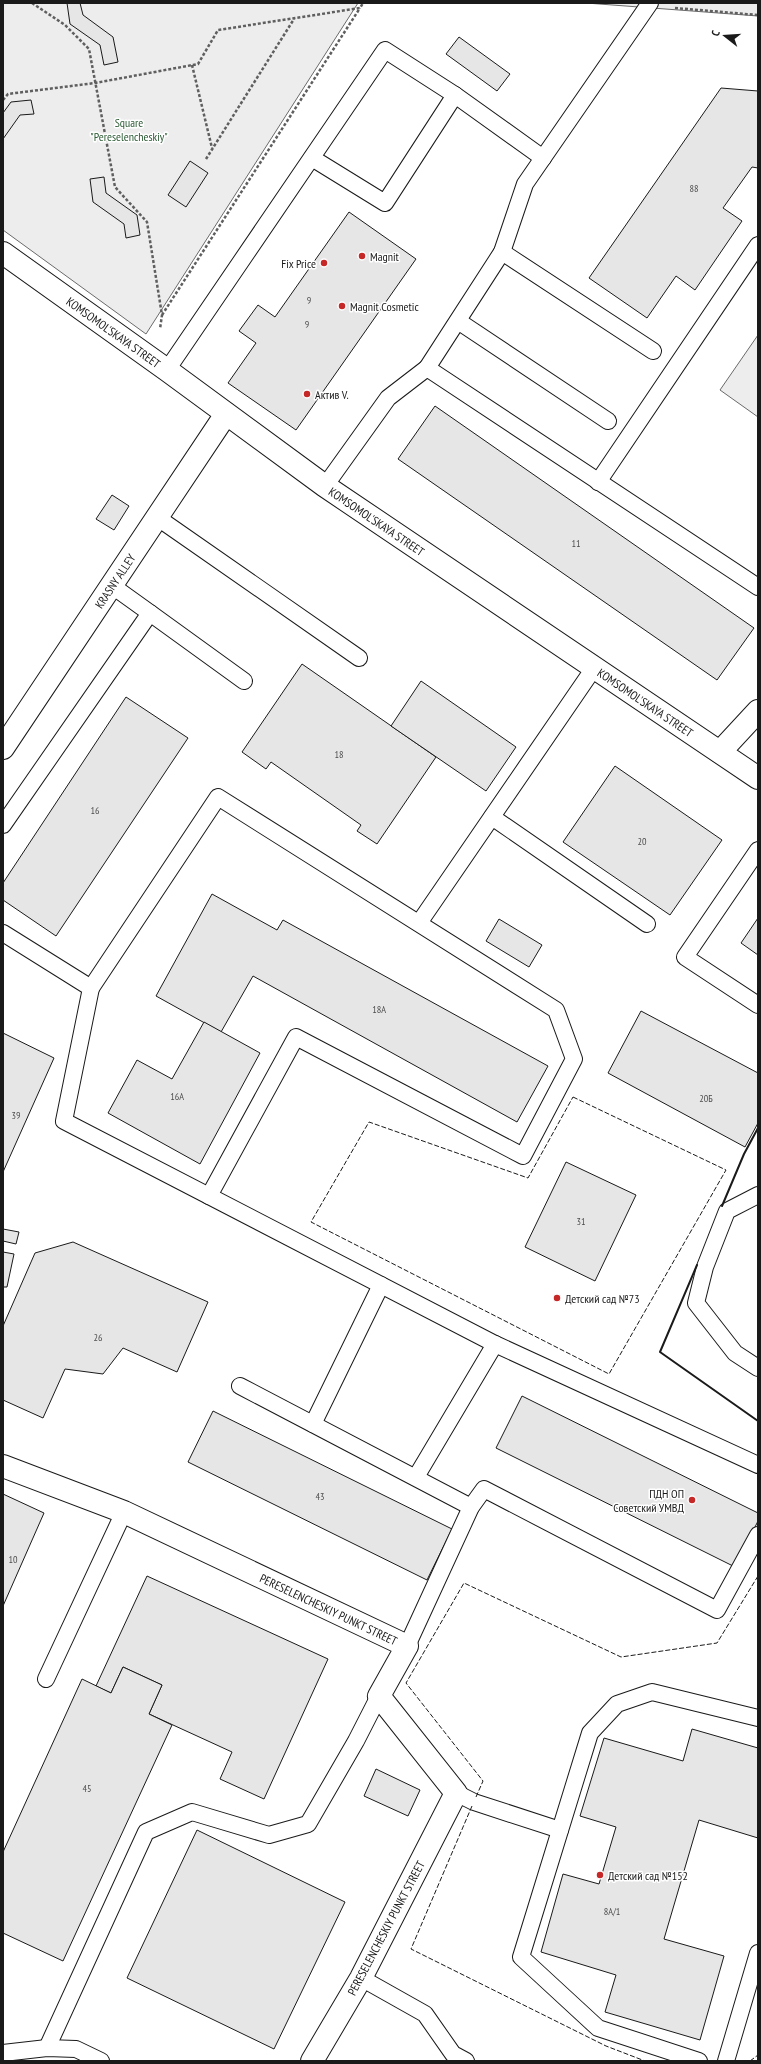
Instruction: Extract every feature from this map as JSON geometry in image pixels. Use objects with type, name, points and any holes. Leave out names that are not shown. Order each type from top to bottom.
[{"type":"street","name":"KOMSOMOL'SKAYA STREET","points":[[3,253],[167,370],[325,486],[758,778]]},
{"type":"street","name":"KRASNY ALLEY","points":[[3,748],[226,414]]},
{"type":"street","points":[[720,752],[758,711]]},
{"type":"street","name":"PERESELENCHESKIY PUNKT STREET","points":[[3,1466],[124,1512],[407,1646],[379,1696]]},
{"type":"street","points":[[379,1696],[456,1793]]},
{"type":"street","name":"PERESELENCHESKIY PUNKT STREET","points":[[312,2061],[361,1978],[456,1793]]},
{"type":"lane","points":[[325,486],[388,398],[427,368],[502,252],[525,184],[650,4]]},
{"type":"lane","points":[[167,370],[385,50],[455,95],[543,158]]},
{"type":"lane","points":[[312,158],[385,204],[455,95]]},
{"type":"lane","points":[[598,482],[758,245]]},
{"type":"lane","points":[[502,252],[654,350]]},
{"type":"lane","points":[[458,321],[608,421]]},
{"type":"lane","points":[[427,368],[758,587]]},
{"type":"lane","points":[[158,518],[359,658]]},
{"type":"lane","points":[[111,585],[244,681]]},
{"type":"lane","points":[[3,825],[150,613]]},
{"type":"lane","points":[[419,923],[594,668]]},
{"type":"lane","points":[[209,1196],[296,1037],[523,1156],[574,1059],[556,1010],[218,797],[92,988],[64,1121],[495,1344],[758,1465]]},
{"type":"lane","points":[[492,817],[647,924]]},
{"type":"lane","points":[[758,850],[685,957],[758,1005]]},
{"type":"lane","points":[[3,933],[92,988]]},
{"type":"lane","points":[[758,1195],[727,1211],[704,1267],[696,1302],[735,1353],[758,1368]]},
{"type":"lane","points":[[313,1424],[381,1285]]},
{"type":"lane","points":[[416,1477],[495,1344]]},
{"type":"lane","points":[[240,1386],[416,1477],[470,1508]]},
{"type":"lane","points":[[407,1646],[470,1508],[484,1489],[717,1610],[758,1535]]},
{"type":"lane","points":[[46,1679],[124,1512]]},
{"type":"lane","points":[[699,2061],[598,2028],[522,1957],[590,1733],[617,1704],[652,1692],[758,1718]]},
{"type":"lane","points":[[47,2048],[146,1832],[192,1812],[269,1835],[308,1824],[356,1741],[379,1696]]},
{"type":"lane","points":[[456,1793],[474,1802],[560,1830]]},
{"type":"lane","points":[[726,2061],[758,1953]]},
{"type":"lane","points":[[361,1978],[425,2014],[453,2054],[466,2061]]},
{"type":"lane","points":[[3,2053],[47,2048],[76,2049],[101,2061]]},
{"type":"path","points":[[32,3],[65,25],[89,50],[116,187],[147,222],[162,315],[158,337],[147,356]]},
{"type":"path","points":[[162,315],[363,3]]},
{"type":"path","points":[[650,4],[758,15]]},
{"type":"path","points":[[3,100],[8,94],[95,84],[198,64],[218,30],[360,8]]},
{"type":"path","points":[[206,159],[294,18]]},
{"type":"path","points":[[192,65],[212,149]]},
{"type":"green space","name":"Square \"Pereselencheskiy\"","points":[[3,3],[358,3],[146,334],[3,230]]},
{"type":"green space","points":[[586,3],[758,3],[758,16]]},
{"type":"green space","points":[[758,335],[758,417],[720,390]]},
{"type":"building","points":[[67,3],[80,3],[83,15],[113,37],[118,62],[104,65],[100,45],[70,24]]},
{"type":"building","points":[[459,37],[510,74],[497,91],[446,54]]},
{"type":"building","points":[[721,88],[758,91],[758,168],[752,167],[723,208],[742,221],[695,290],[676,276],[647,318],[589,278]]},
{"type":"building","points":[[31,100],[34,114],[20,115],[3,139],[3,113],[11,102]]},
{"type":"building","points":[[190,161],[208,173],[186,207],[168,195]]},
{"type":"building","points":[[104,177],[106,193],[137,215],[140,235],[126,238],[124,224],[93,202],[90,179]]},
{"type":"building","points":[[349,212],[416,259],[296,430],[228,383],[256,343],[239,331],[258,305],[275,317]]},
{"type":"building","points":[[435,406],[754,628],[717,680],[398,459]]},
{"type":"building","points":[[112,495],[129,506],[114,530],[96,519]]},
{"type":"building","points":[[302,664],[436,757],[377,844],[357,831],[361,825],[271,762],[266,769],[242,752]]},
{"type":"building","points":[[421,681],[516,747],[486,791],[391,726]]},
{"type":"building","points":[[126,697],[188,738],[56,936],[3,900],[3,883]]},
{"type":"building","points":[[615,766],[722,840],[670,915],[563,842]]},
{"type":"building","points":[[212,894],[277,930],[283,920],[548,1066],[517,1122],[253,976],[221,1032],[156,996]]},
{"type":"building","points":[[758,918],[758,955],[741,943]]},
{"type":"building","points":[[499,919],[542,945],[529,967],[486,941]]},
{"type":"building","points":[[641,1011],[758,1073],[758,1123],[745,1147],[608,1073]]},
{"type":"building","points":[[204,1022],[260,1053],[200,1164],[108,1113],[137,1060],[172,1079]]},
{"type":"building","points":[[3,1033],[54,1058],[3,1172]]},
{"type":"building","points":[[566,1162],[636,1195],[595,1281],[525,1247]]},
{"type":"building","points":[[3,1229],[19,1232],[16,1244],[3,1241]]},
{"type":"building","points":[[73,1242],[208,1302],[177,1372],[123,1348],[103,1374],[65,1369],[43,1418],[3,1400],[3,1326],[35,1253]]},
{"type":"building","points":[[3,1252],[14,1254],[7,1287],[3,1287]]},
{"type":"building","points":[[522,1396],[758,1513],[758,1521],[735,1567],[496,1448]]},
{"type":"building","points":[[213,1411],[452,1529],[427,1580],[188,1462]]},
{"type":"building","points":[[3,1494],[44,1513],[3,1606]]},
{"type":"building","points":[[147,1576],[328,1659],[264,1799],[220,1779],[232,1752],[149,1714],[162,1685],[123,1667],[111,1693],[96,1686]]},
{"type":"building","points":[[123,1667],[162,1685],[149,1714],[172,1725],[63,1961],[3,1933],[3,1852],[82,1679],[111,1693]]},
{"type":"building","points":[[692,1729],[758,1748],[758,1838],[699,1820],[664,1939],[724,1956],[700,2040],[605,2012],[616,1975],[541,1952],[563,1874],[599,1884],[616,1827],[580,1816],[604,1738],[683,1761]]},
{"type":"building","points":[[376,1769],[420,1790],[408,1816],[364,1796]]},
{"type":"building","points":[[197,1830],[345,1902],[274,2049],[127,1978]]},
{"type":"fence","points":[[573,1097],[726,1170],[609,1374],[311,1222],[369,1122],[528,1178],[573,1097]]},
{"type":"fence","points":[[476,1797],[483,1781],[406,1683],[464,1583],[621,1657],[717,1643],[758,1576]]},
{"type":"fence","points":[[472,1806],[411,1949],[606,2046],[645,2061]]},
{"type":"fence","points":[[750,2061],[758,2055]]},
{"type":"wall","points":[[722,1206],[744,1154],[758,1128]]},
{"type":"wall","points":[[697,1265],[660,1352],[758,1421]]},
{"type":"place","name":"Magnit","points":[[362,256]]},
{"type":"place","name":"Fix Price","points":[[324,263]]},
{"type":"place","name":"Magnit Cosmetic","points":[[342,306]]},
{"type":"place","name":"Актив V.","points":[[307,394]]},
{"type":"place","name":"Детский сад №73","points":[[557,1298]]},
{"type":"place","name":"ПДН ОП Советский УМВД","points":[[692,1500]]},
{"type":"place","name":"Детский сад №152","points":[[600,1875]]}]
